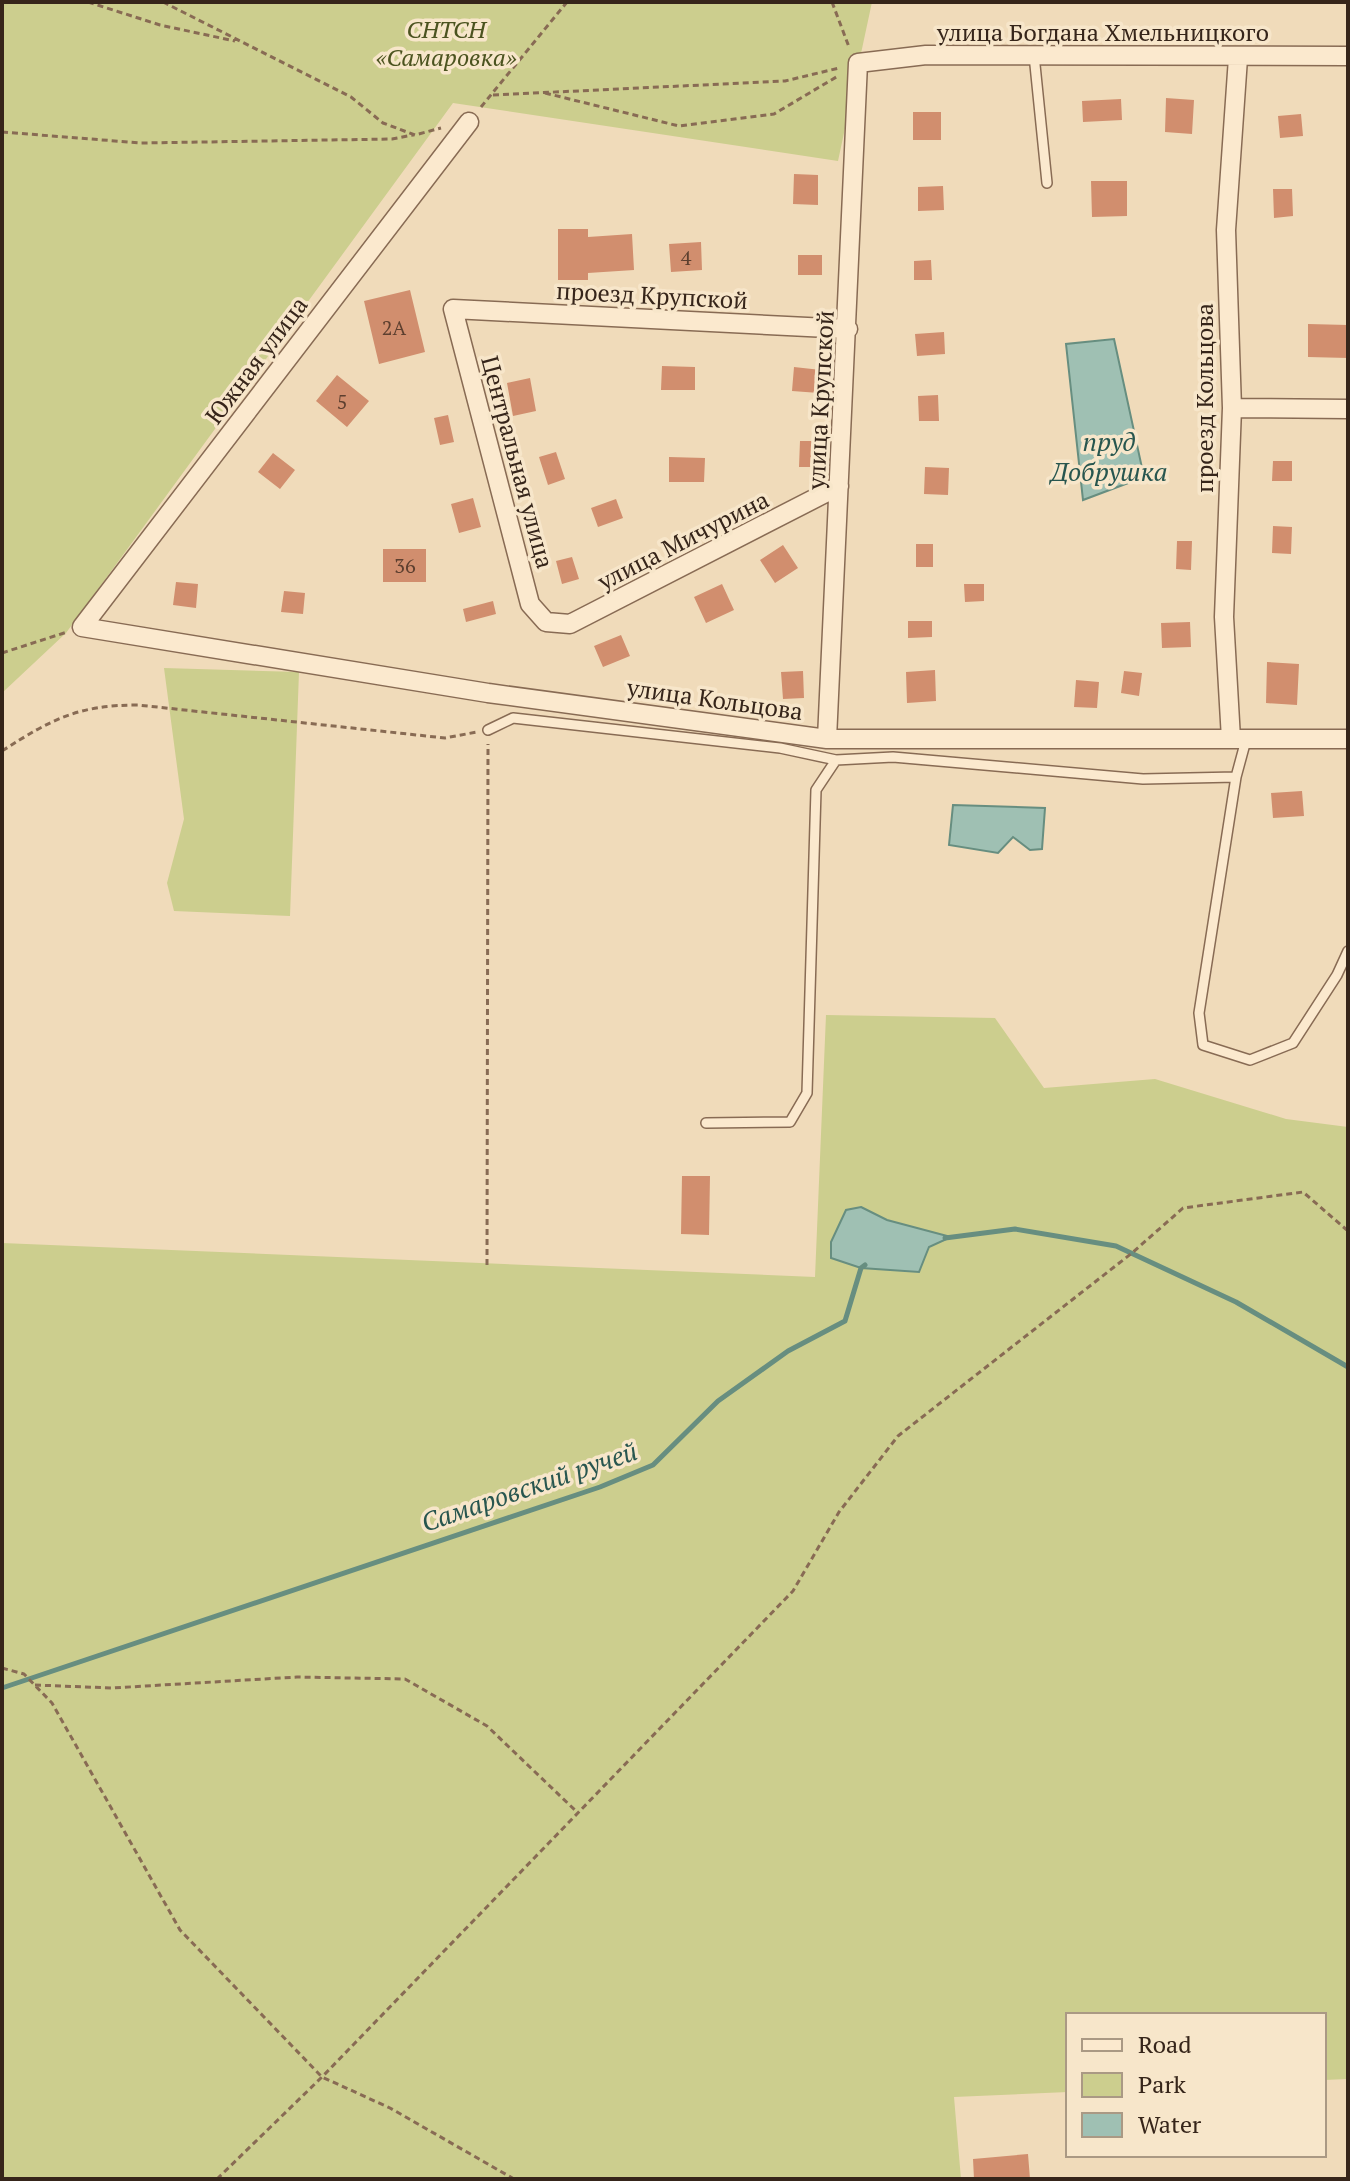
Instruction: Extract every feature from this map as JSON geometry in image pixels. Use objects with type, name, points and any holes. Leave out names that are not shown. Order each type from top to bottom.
[{"type":"street","name":"улица Богдана Хмельницкого","points":[[858,63],[926,55],[1348,56]]},
{"type":"street","name":"проезд Кольцова","points":[[1238,58],[1226,230],[1232,408],[1224,617],[1238,740]]},
{"type":"street","name":"улица Крупской","points":[[827,739],[858,63]]},
{"type":"street","name":"Южная улица","points":[[82,627],[469,122]]},
{"type":"street","name":"проезд Крупской","points":[[453,309],[848,329]]},
{"type":"street","name":"Центральная улица","points":[[453,309],[530,604],[546,622]]},
{"type":"street","points":[[1232,408],[1348,409]]},
{"type":"street","name":"улица Мичурина","points":[[546,622],[570,624],[839,486]]},
{"type":"street","name":"улица Кольцова","points":[[82,627],[488,693],[827,739],[1348,739]]},
{"type":"lane","points":[[1034,55],[1047,183]]},
{"type":"lane","points":[[488,730],[513,718],[780,748],[836,760],[893,757],[1143,779],[1236,777]]},
{"type":"lane","points":[[1238,740],[1236,777],[1199,1013],[1203,1045],[1250,1060],[1293,1043],[1337,975],[1348,951]]},
{"type":"lane","points":[[706,1123],[790,1122],[807,1093],[816,790],[836,760]]},
{"type":"path","points":[[88,2],[160,25],[238,42]]},
{"type":"path","points":[[163,2],[202,19],[238,42],[351,97],[383,123],[415,135]]},
{"type":"path","points":[[2,132],[141,143],[392,139],[415,135],[469,122],[567,2]]},
{"type":"path","points":[[832,2],[841,32],[858,63]]},
{"type":"path","points":[[490,95],[785,81],[858,63]]},
{"type":"path","points":[[542,92],[679,126],[715,124],[774,114],[858,63]]},
{"type":"path","points":[[2,653],[82,627]]},
{"type":"path","points":[[2,751],[52,719],[102,705],[138,705],[445,738],[488,730],[487,1265]]},
{"type":"path","points":[[217,2179],[322,2077],[793,1591],[839,1512],[898,1436],[1132,1253],[1183,1208],[1303,1192],[1348,1231]]},
{"type":"path","points":[[2,1668],[24,1674],[52,1703],[180,1930],[322,2077],[390,2108],[514,2179]]},
{"type":"path","points":[[35,1685],[112,1688],[297,1677],[405,1679],[487,1726],[578,1813]]},
{"type":"green space","name":"СНТСН «Самаровка»","points":[[2,2],[872,2],[838,161],[453,103],[66,633],[2,693]]},
{"type":"green space","points":[[164,668],[299,672],[290,916],[174,911],[167,883],[184,819]]},
{"type":"green space","points":[[826,1015],[995,1018],[1044,1088],[1155,1079],[1286,1119],[1348,1127],[1348,2079],[1326,2080],[1326,2013],[1066,2013],[1066,2092],[954,2097],[961,2179],[2,2179],[2,1243],[815,1277]]},
{"type":"water","name":"пруд Добрушка","points":[[1114,339],[1144,477],[1083,500],[1066,344]]},
{"type":"water","points":[[953,805],[1045,808],[1042,849],[1030,850],[1013,837],[998,853],[949,845]]},
{"type":"water","points":[[861,1207],[887,1220],[951,1237],[929,1247],[919,1272],[861,1268],[831,1258],[831,1242],[846,1210]]},
{"type":"building","points":[[1166,98],[1194,100],[1192,134],[1165,132]]},
{"type":"building","points":[[1121,99],[1122,120],[1083,122],[1082,101]]},
{"type":"building","points":[[913,112],[941,112],[941,140],[913,140]]},
{"type":"building","points":[[1301,114],[1303,136],[1280,138],[1278,116]]},
{"type":"building","points":[[794,174],[818,175],[818,205],[793,204]]},
{"type":"building","points":[[1091,181],[1127,181],[1127,216],[1092,217]]},
{"type":"building","points":[[943,186],[944,210],[918,211],[918,187]]},
{"type":"building","points":[[1273,189],[1292,189],[1293,216],[1274,218]]},
{"type":"building","points":[[558,229],[588,229],[588,237],[632,234],[634,270],[588,273],[588,280],[558,280]]},
{"type":"building","points":[[701,242],[702,270],[671,272],[669,244]]},
{"type":"building","points":[[798,255],[822,255],[822,275],[798,275]]},
{"type":"building","points":[[931,260],[932,280],[914,280],[914,261]]},
{"type":"building","points":[[410,290],[425,352],[379,364],[364,301]]},
{"type":"building","points":[[1308,324],[1348,325],[1348,358],[1308,357]]},
{"type":"building","points":[[944,332],[945,354],[917,356],[915,334]]},
{"type":"building","points":[[662,366],[695,367],[695,390],[661,390]]},
{"type":"building","points":[[794,367],[821,370],[819,393],[792,391]]},
{"type":"building","points":[[337,375],[369,401],[347,427],[316,401]]},
{"type":"building","points":[[530,378],[536,411],[513,416],[507,383]]},
{"type":"building","points":[[938,395],[939,421],[919,421],[918,396]]},
{"type":"building","points":[[448,415],[454,442],[440,445],[434,418]]},
{"type":"building","points":[[800,441],[821,441],[821,467],[799,467]]},
{"type":"building","points":[[556,452],[565,479],[548,485],[539,457]]},
{"type":"building","points":[[273,453],[295,470],[280,489],[258,472]]},
{"type":"building","points":[[669,457],[705,458],[704,482],[669,482]]},
{"type":"building","points":[[1273,461],[1292,461],[1292,481],[1272,481]]},
{"type":"building","points":[[925,467],[949,468],[948,495],[924,494]]},
{"type":"building","points":[[473,498],[481,527],[459,533],[451,504]]},
{"type":"building","points":[[616,499],[623,518],[598,527],[591,508]]},
{"type":"building","points":[[1273,526],[1292,527],[1291,554],[1272,553]]},
{"type":"building","points":[[1177,541],[1192,541],[1191,570],[1176,569]]},
{"type":"building","points":[[916,544],[933,544],[933,567],[916,567]]},
{"type":"building","points":[[783,545],[798,568],[775,583],[760,560]]},
{"type":"building","points":[[383,549],[426,549],[426,582],[383,582]]},
{"type":"building","points":[[572,557],[579,579],[562,584],[556,561]]},
{"type":"building","points":[[176,582],[198,584],[196,608],[173,605]]},
{"type":"building","points":[[722,584],[734,610],[706,623],[694,597]]},
{"type":"building","points":[[964,584],[984,584],[984,601],[965,602]]},
{"type":"building","points":[[284,591],[305,593],[303,614],[281,612]]},
{"type":"building","points":[[493,601],[496,614],[466,622],[463,609]]},
{"type":"building","points":[[908,621],[932,621],[932,637],[908,638]]},
{"type":"building","points":[[1190,622],[1191,647],[1162,648],[1161,623]]},
{"type":"building","points":[[621,635],[630,656],[603,667],[594,646]]},
{"type":"building","points":[[1267,662],[1299,664],[1297,705],[1266,703]]},
{"type":"building","points":[[935,670],[936,701],[907,703],[906,672]]},
{"type":"building","points":[[803,671],[804,698],[783,699],[781,672]]},
{"type":"building","points":[[1124,671],[1142,673],[1139,696],[1121,693]]},
{"type":"building","points":[[1076,680],[1099,682],[1097,708],[1074,707]]},
{"type":"building","points":[[1302,791],[1304,816],[1273,818],[1271,793]]},
{"type":"building","points":[[682,1176],[710,1176],[709,1235],[681,1234]]},
{"type":"building","points":[[1028,2154],[1030,2179],[974,2179],[973,2159]]},
{"type":"waterway","name":"Самаровский ручей","points":[[945,1238],[1015,1229],[1116,1246],[1236,1302],[1348,1367]]},
{"type":"waterway","name":"Самаровский ручей","points":[[2,1688],[600,1487],[653,1465],[718,1401],[788,1351],[845,1321],[861,1268],[865,1265]]}]
